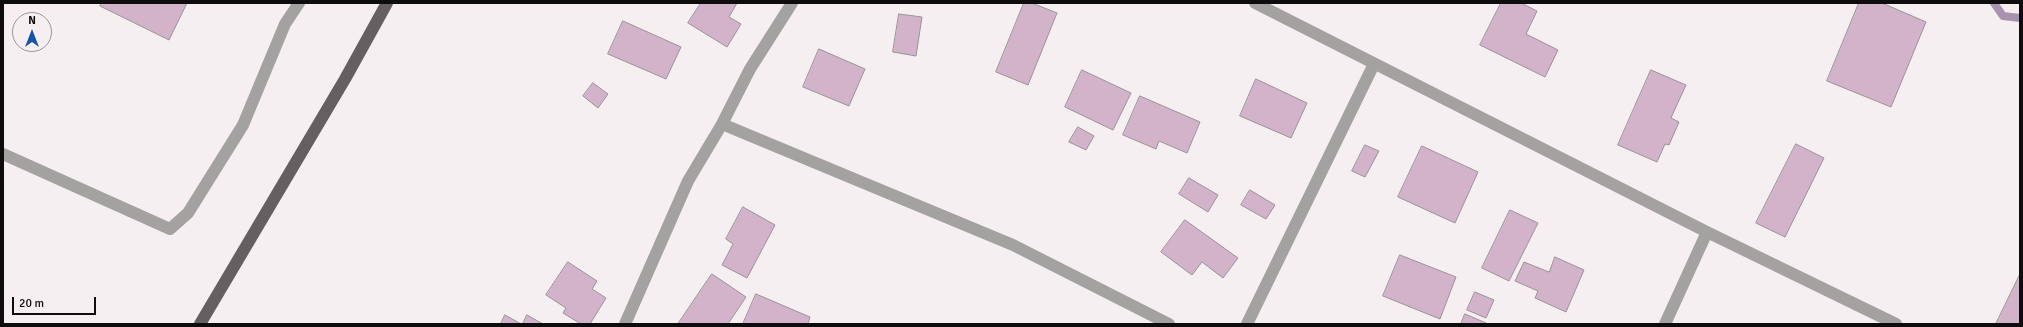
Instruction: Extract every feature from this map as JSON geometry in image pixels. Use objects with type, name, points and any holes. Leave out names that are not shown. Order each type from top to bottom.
[{"type":"main road","points":[[200,324],[345,80],[387,3]]},
{"type":"street","points":[[3,154],[170,229],[188,214],[243,125],[284,24],[299,3]]},
{"type":"street","points":[[625,324],[688,180],[722,124],[750,69],[792,3]]},
{"type":"street","points":[[1255,3],[1707,232],[1896,324]]},
{"type":"street","points":[[1247,324],[1374,64]]},
{"type":"street","points":[[722,124],[1013,244],[1169,324]]},
{"type":"street","points":[[1665,324],[1707,232]]},
{"type":"building","points":[[102,3],[187,3],[169,40],[100,6]]},
{"type":"building","points":[[701,3],[737,3],[729,17],[741,24],[727,47],[688,23]]},
{"type":"building","points":[[1024,3],[1032,3],[1057,13],[1028,85],[996,72]]},
{"type":"building","points":[[1501,3],[1521,3],[1537,11],[1526,34],[1558,50],[1545,77],[1480,45]]},
{"type":"building","points":[[1859,3],[1882,3],[1926,22],[1891,107],[1827,81]]},
{"type":"building","points":[[899,14],[922,17],[916,56],[893,52]]},
{"type":"building","points":[[623,21],[681,47],[666,79],[608,54]]},
{"type":"building","points":[[819,49],[865,69],[849,106],[803,87]]},
{"type":"building","points":[[1082,70],[1131,93],[1113,130],[1065,107]]},
{"type":"building","points":[[1651,70],[1686,85],[1671,118],[1679,122],[1669,145],[1665,144],[1657,162],[1618,145]]},
{"type":"building","points":[[1256,79],[1307,103],[1291,138],[1240,116]]},
{"type":"building","points":[[593,83],[608,94],[598,108],[583,96]]},
{"type":"building","points":[[1140,96],[1200,122],[1187,153],[1159,141],[1156,149],[1123,135]]},
{"type":"building","points":[[1078,127],[1094,136],[1086,150],[1069,142]]},
{"type":"building","points":[[1796,144],[1824,158],[1785,237],[1756,223]]},
{"type":"building","points":[[1365,145],[1379,151],[1365,177],[1352,171]]},
{"type":"building","points":[[1422,146],[1478,172],[1455,223],[1398,197]]},
{"type":"building","points":[[1189,178],[1218,195],[1208,212],[1179,194]]},
{"type":"building","points":[[1250,190],[1275,205],[1266,219],[1241,205]]},
{"type":"building","points":[[743,207],[775,225],[747,278],[722,265],[733,244],[726,239]]},
{"type":"building","points":[[1510,210],[1538,223],[1509,281],[1482,268]]},
{"type":"building","points":[[1185,220],[1238,258],[1223,278],[1202,262],[1192,275],[1161,252]]},
{"type":"building","points":[[1400,255],[1456,277],[1440,319],[1383,296]]},
{"type":"building","points":[[1555,257],[1584,270],[1566,312],[1535,298],[1538,291],[1515,281],[1524,262],[1549,272]]},
{"type":"building","points":[[568,262],[597,281],[592,289],[606,298],[590,324],[581,324],[563,313],[566,308],[546,295]]},
{"type":"building","points":[[712,274],[746,297],[728,324],[678,324]]},
{"type":"building","points":[[2020,274],[2020,324],[1996,324]]},
{"type":"building","points":[[1475,292],[1494,300],[1486,318],[1467,310]]},
{"type":"building","points":[[756,294],[810,317],[808,324],[743,324]]},
{"type":"building","points":[[1465,314],[1486,323],[1486,324],[1461,324]]},
{"type":"building","points":[[505,315],[521,324],[501,324]]},
{"type":"building","points":[[527,315],[543,324],[523,324]]},
{"type":"waterway","points":[[1994,3],[2003,16],[2020,18]]}]
